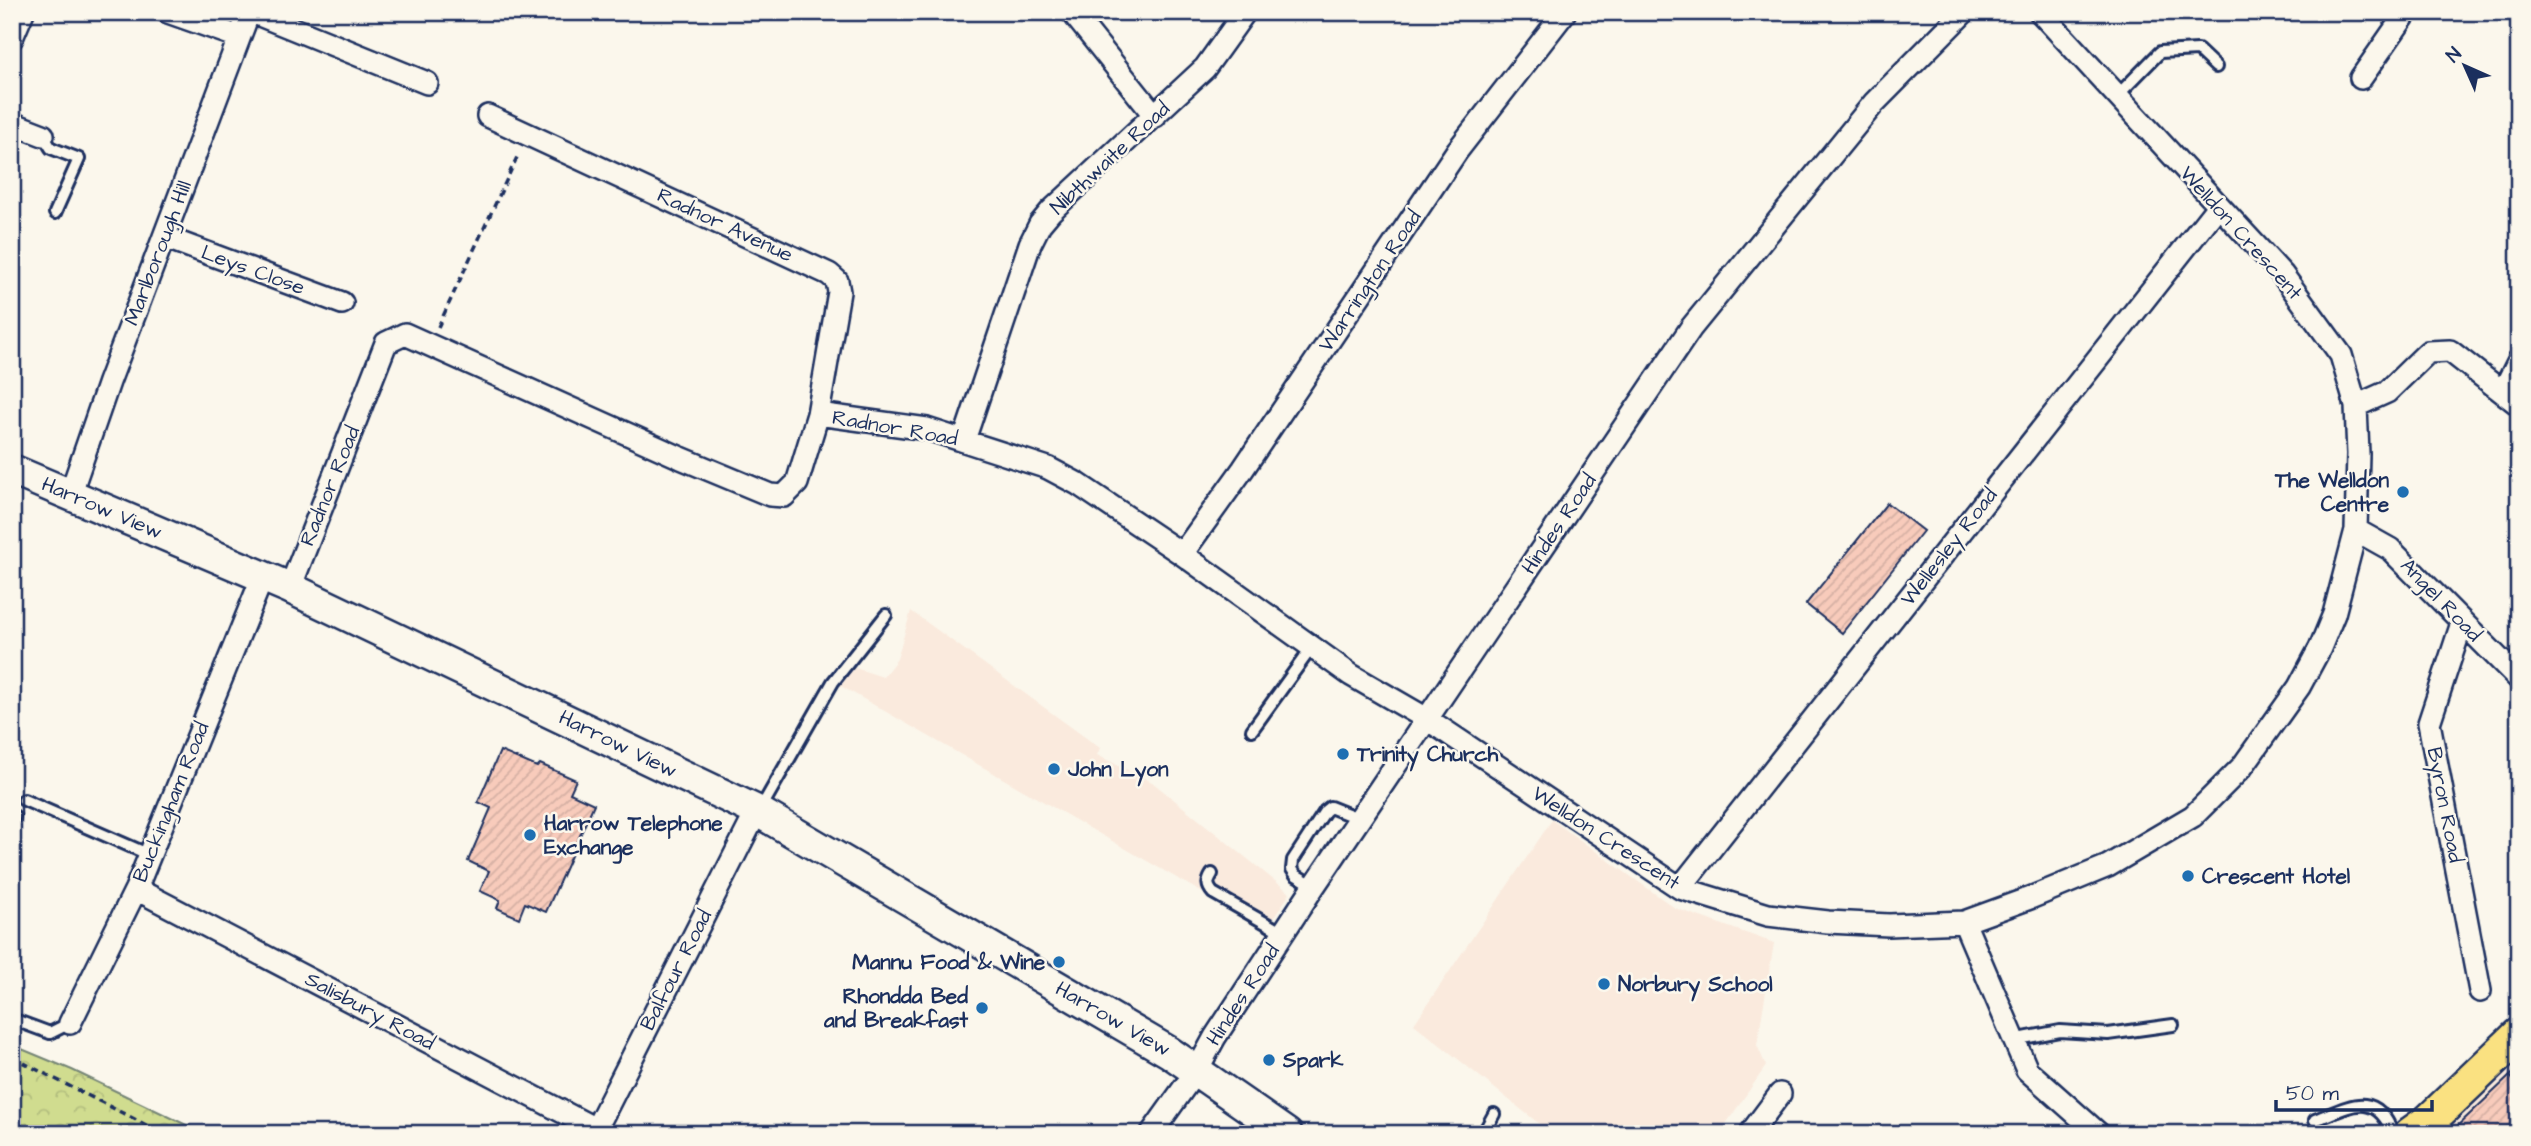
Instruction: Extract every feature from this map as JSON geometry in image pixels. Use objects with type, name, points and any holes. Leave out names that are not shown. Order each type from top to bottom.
[{"type":"main road","points":[[2412,1134],[2519,1035]]},
{"type":"street","points":[[12,38],[23,12]]},
{"type":"street","points":[[167,12],[239,37]]},
{"type":"street","points":[[250,12],[427,83]]},
{"type":"street","name":"Marlborough Hill","points":[[70,495],[109,382],[250,12]]},
{"type":"street","points":[[1072,12],[1155,116]]},
{"type":"street","name":"Nibthwaite Road","points":[[964,440],[1030,244],[1040,224],[1205,68],[1244,12]]},
{"type":"street","name":"Warrington Road","points":[[1182,554],[1243,470],[1457,151],[1565,12]]},
{"type":"street","name":"Hindes Road","points":[[1151,1134],[1192,1077],[1215,1037],[1314,886],[1691,328],[1874,103],[1964,12]]},
{"type":"street","name":"Welldon Crescent","points":[[1427,719],[1680,888],[1768,915],[1828,922],[1889,925],[1964,922],[2031,898],[2108,866],[2193,816],[2242,766],[2299,687],[2334,614],[2357,530],[2356,406],[2341,355],[2282,274],[2040,12]]},
{"type":"street","points":[[2361,78],[2407,12]]},
{"type":"street","name":"Radnor Avenue","points":[[488,116],[829,274],[837,281],[839,292],[818,414]]},
{"type":"street","points":[[12,123],[43,135]]},
{"type":"street","name":"Wellesley Road","points":[[1680,888],[2218,206]]},
{"type":"street","name":"Leys Close","points":[[164,237],[342,303]]},
{"type":"street","name":"Radnor Road","points":[[290,588],[386,343],[405,334],[770,495],[784,496],[797,483],[818,414],[927,429],[1048,468],[1078,484],[1182,554],[1312,648],[1427,719]]},
{"type":"street","points":[[2356,406],[2387,392],[2428,352],[2450,351],[2511,399],[2519,360]]},
{"type":"street","name":"Harrow View","points":[[12,470],[290,588],[758,811],[1287,1134]]},
{"type":"street","name":"Angel Road","points":[[2357,530],[2390,549],[2519,679]]},
{"type":"street","name":"Buckingham Road","points":[[69,1023],[136,889],[263,576]]},
{"type":"street","name":"Byron Road","points":[[2462,623],[2429,723],[2480,991]]},
{"type":"street","name":"Balfour Road","points":[[600,1131],[758,811]]},
{"type":"street","name":"Salisbury Road","points":[[136,889],[600,1131]]},
{"type":"street","points":[[1964,922],[2027,1070],[2099,1134]]},
{"type":"street","points":[[1750,1134],[1780,1094]]},
{"type":"lane","points":[[2117,96],[2160,52],[2198,50],[2216,68]]},
{"type":"lane","points":[[43,135],[51,148],[79,159],[55,214]]},
{"type":"lane","points":[[758,811],[832,682],[886,615]]},
{"type":"lane","points":[[1252,730],[1312,648]]},
{"type":"lane","points":[[24,800],[149,855]]},
{"type":"lane","points":[[1314,886],[1296,875],[1292,869],[1293,860],[1325,811],[1330,807],[1337,808],[1360,819]]},
{"type":"lane","points":[[1212,874],[1208,888],[1213,893],[1283,933]]},
{"type":"lane","points":[[12,1019],[50,1033],[69,1023]]},
{"type":"lane","points":[[2013,1040],[2060,1031],[2108,1034],[2173,1025]]},
{"type":"lane","points":[[2315,1120],[2350,1106],[2366,1103],[2377,1108],[2387,1118],[2393,1134]]},
{"type":"lane","points":[[1483,1134],[1494,1114]]},
{"type":"path","points":[[429,345],[528,133]]},
{"type":"path","points":[[12,1057],[163,1134]]},
{"type":"shaded area","name":"John Lyon","points":[[911,611],[1100,748],[1097,755],[1152,782],[1290,893],[1265,931],[839,685],[849,666],[883,677],[897,659]]},
{"type":"shaded area","name":"Norbury School","points":[[1552,820],[1675,908],[1774,943],[1757,1045],[1766,1066],[1719,1134],[1552,1134],[1414,1024]]},
{"type":"shaded area","points":[[2519,1057],[2519,1134],[2419,1134]]},
{"type":"green space","points":[[12,1045],[72,1070],[205,1134],[12,1134]]},
{"type":"building","points":[[1887,503],[1923,531],[1842,633],[1806,604]]},
{"type":"building","name":"Harrow Telephone Exchange","points":[[500,751],[537,767],[540,764],[576,780],[570,793],[594,804],[546,912],[525,903],[519,918],[497,908],[500,900],[480,891],[489,871],[468,861],[491,808],[478,802]]},
{"type":"building","points":[[2519,1068],[2519,1086],[2510,1076]]},
{"type":"building","points":[[2510,1076],[2519,1086],[2519,1134],[2454,1134],[2452,1131]]},
{"type":"place","name":"The Welldon Centre","points":[[2403,492]]},
{"type":"place","name":"Trinity Church","points":[[1343,754]]},
{"type":"place","name":"John Lyon","points":[[1054,769]]},
{"type":"place","name":"Harrow Telephone Exchange","points":[[530,835]]},
{"type":"place","name":"Crescent Hotel","points":[[2188,876]]},
{"type":"place","name":"Mannu Food & Wine","points":[[1059,962]]},
{"type":"place","name":"Norbury School","points":[[1604,984]]},
{"type":"place","name":"Rhondda Bed and Breakfast","points":[[982,1008]]},
{"type":"place","name":"Spark","points":[[1269,1060]]}]
